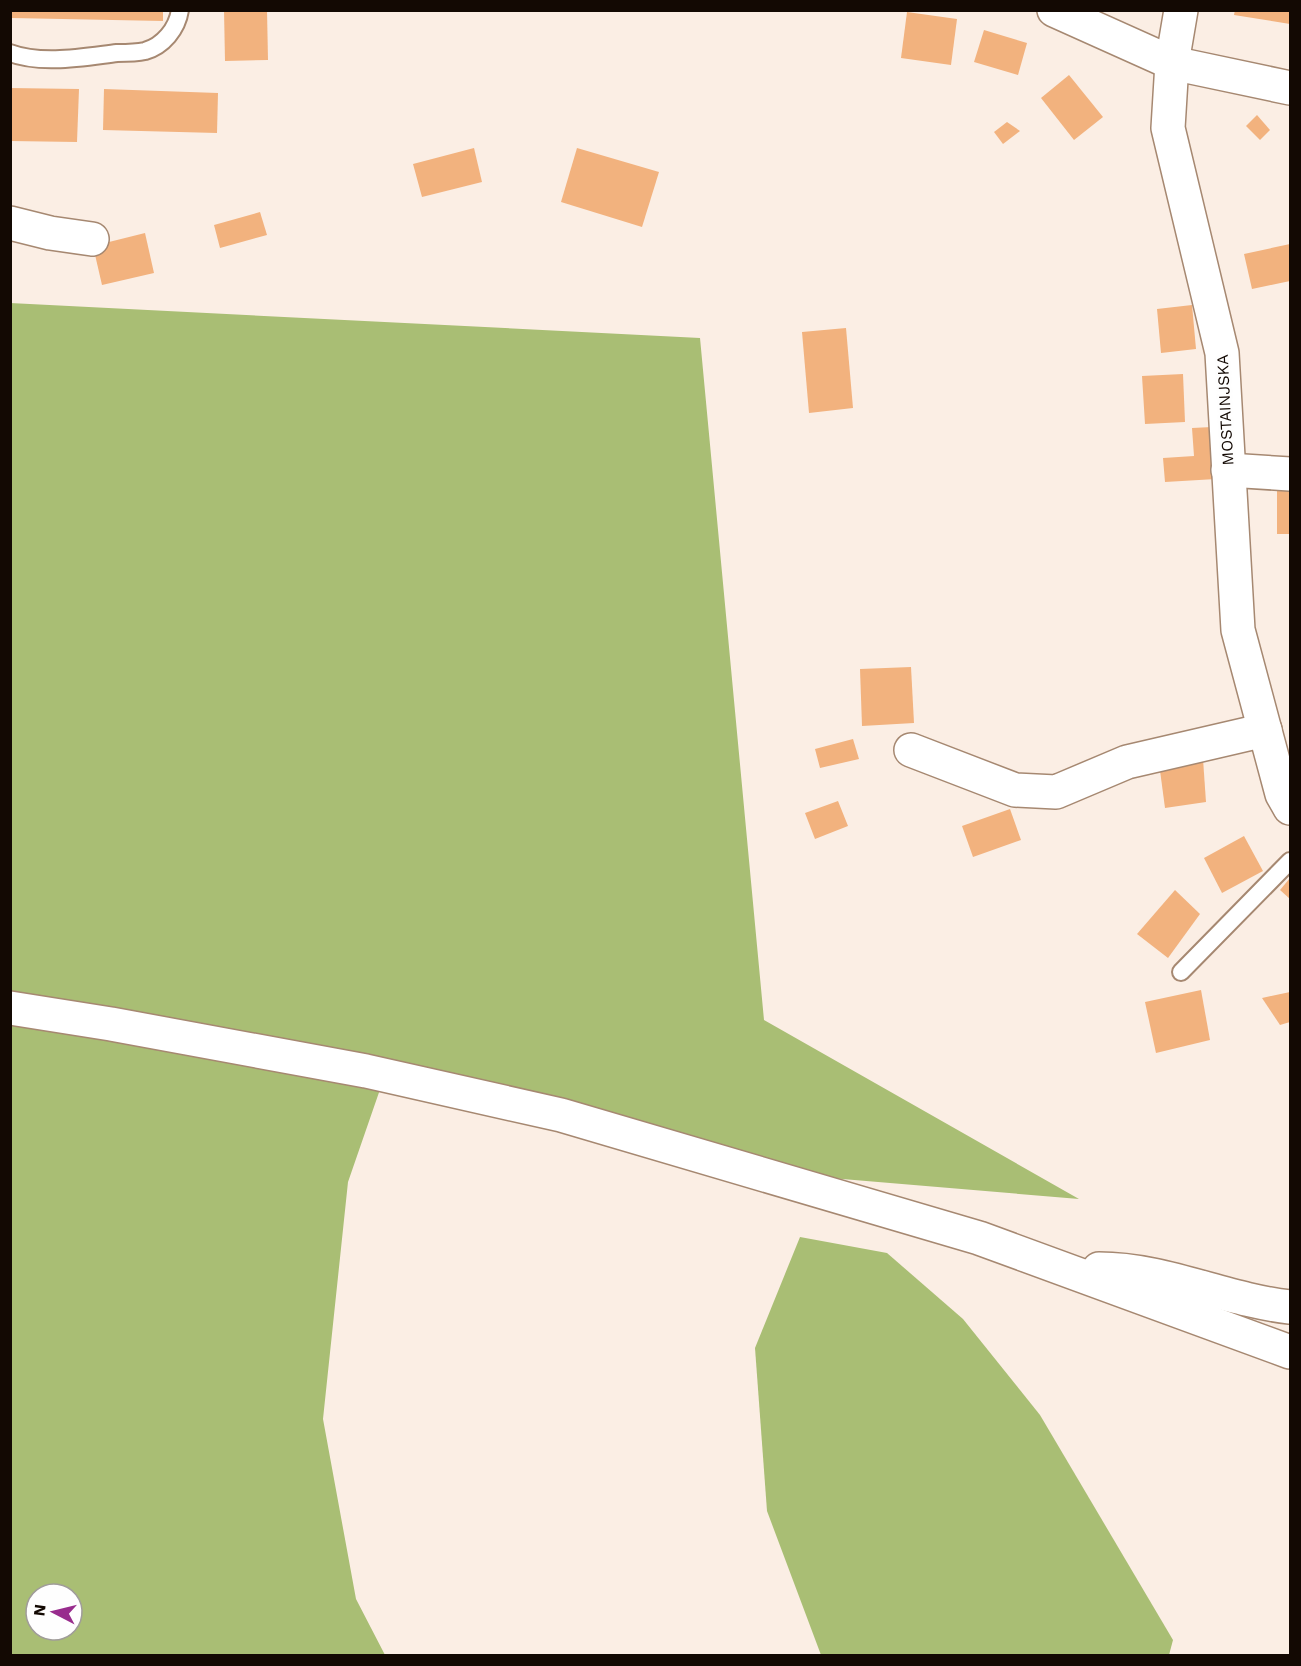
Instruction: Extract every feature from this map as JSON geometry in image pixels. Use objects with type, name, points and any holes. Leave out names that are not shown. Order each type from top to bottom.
[{"type":"street","points":[[1054,10],[1172,63],[1290,88]]},
{"type":"street","name":"MOSTAINJSKA","points":[[1181,10],[1172,63],[1168,128],[1222,353],[1238,630],[1282,794],[1290,808]]},
{"type":"street","points":[[10,223],[50,233],[92,239]]},
{"type":"street","points":[[1228,470],[1290,474]]},
{"type":"street","points":[[911,750],[1015,790],[1056,792],[1127,762],[1265,730]]},
{"type":"street","points":[[10,1008],[366,1071],[537,1109],[627,1133],[1012,1249],[1290,1352]]},
{"type":"street","points":[[1065,1268],[1109,1269],[1154,1274],[1244,1298],[1290,1307]]},
{"type":"lane","points":[[10,52],[22,57],[52,58],[146,51],[171,33],[180,10]]},
{"type":"lane","points":[[1181,972],[1290,861]]},
{"type":"green space","points":[[10,303],[700,338],[764,1020],[1079,1199],[759,1172],[385,1075],[348,1182],[323,1419],[356,1599],[385,1655],[11,1655]]},
{"type":"green space","points":[[800,1237],[887,1253],[963,1319],[1040,1415],[1173,1640],[1169,1655],[821,1655],[767,1511],[755,1348]]},
{"type":"building","points":[[12,10],[163,10],[163,21],[12,18]]},
{"type":"building","points":[[224,10],[267,10],[268,60],[225,61]]},
{"type":"building","points":[[1235,10],[1290,10],[1290,24],[1234,15]]},
{"type":"building","points":[[907,12],[957,19],[951,65],[901,58]]},
{"type":"building","points":[[984,30],[1027,43],[1018,75],[974,62]]},
{"type":"building","points":[[1069,75],[1103,117],[1074,140],[1041,98]]},
{"type":"building","points":[[10,88],[79,89],[77,142],[10,141]]},
{"type":"building","points":[[104,89],[218,93],[217,133],[103,130]]},
{"type":"building","points":[[1257,115],[1270,130],[1260,140],[1246,126]]},
{"type":"building","points":[[1007,122],[1020,131],[1003,144],[994,132]]},
{"type":"building","points":[[474,148],[482,182],[422,197],[413,164]]},
{"type":"building","points":[[577,148],[659,172],[642,227],[561,202]]},
{"type":"building","points":[[260,212],[267,235],[220,248],[214,225]]},
{"type":"building","points":[[145,233],[154,273],[102,285],[93,246]]},
{"type":"building","points":[[1290,244],[1290,281],[1252,289],[1244,254]]},
{"type":"building","points":[[1192,305],[1196,349],[1161,353],[1157,309]]},
{"type":"building","points":[[846,328],[853,408],[809,413],[802,332]]},
{"type":"building","points":[[1183,374],[1185,422],[1145,424],[1142,376]]},
{"type":"building","points":[[1212,427],[1216,479],[1165,482],[1163,458],[1194,456],[1192,428]]},
{"type":"building","points":[[1277,485],[1290,485],[1290,534],[1277,534]]},
{"type":"building","points":[[911,667],[914,723],[862,726],[860,669]]},
{"type":"building","points":[[853,739],[859,759],[820,768],[815,749]]},
{"type":"building","points":[[1203,759],[1206,802],[1165,808],[1159,763]]},
{"type":"building","points":[[838,801],[848,826],[815,839],[805,813]]},
{"type":"building","points":[[1010,809],[1021,840],[973,857],[962,826]]},
{"type":"building","points":[[1244,836],[1263,871],[1222,893],[1204,858]]},
{"type":"building","points":[[1290,878],[1290,899],[1280,890]]},
{"type":"building","points":[[1175,890],[1200,914],[1168,958],[1137,934]]},
{"type":"building","points":[[1201,990],[1210,1040],[1156,1053],[1145,1002]]},
{"type":"building","points":[[1290,992],[1290,1022],[1280,1025],[1262,998]]}]
